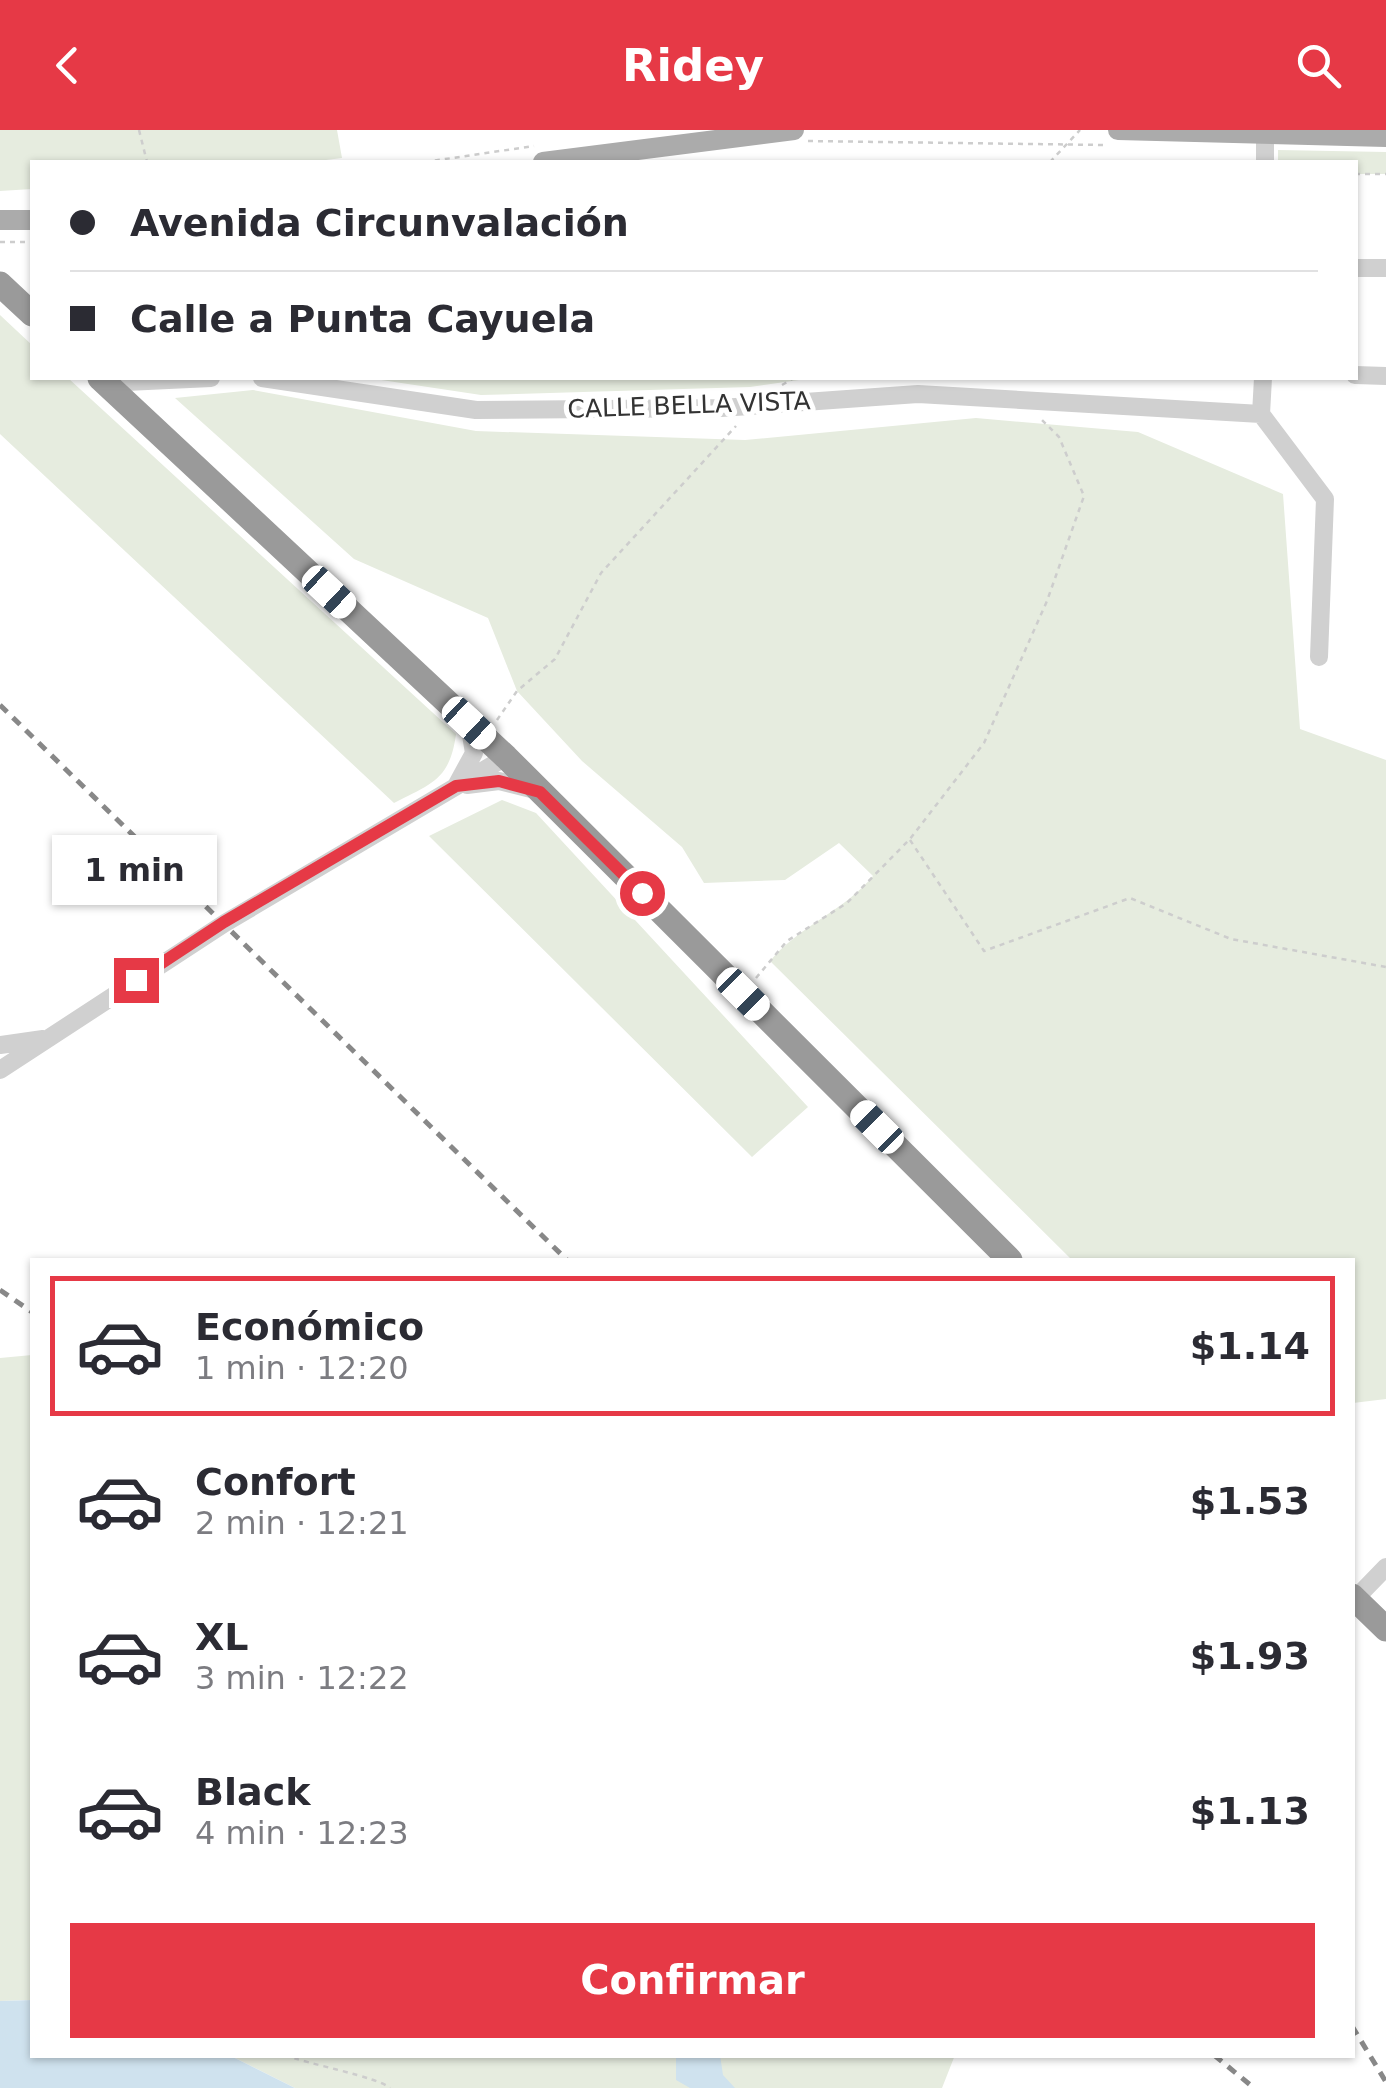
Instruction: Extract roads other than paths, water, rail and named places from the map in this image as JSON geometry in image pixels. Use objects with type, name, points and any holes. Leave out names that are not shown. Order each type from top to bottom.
[{"type":"highway","points":[[0,284],[30,312]]},
{"type":"highway","points":[[102,380],[506,757],[1008,1258]]},
{"type":"highway","points":[[1355,1598],[1384,1622]]},
{"type":"main road","points":[[1118,138],[1322,133],[1386,137]]},
{"type":"main road","points":[[562,160],[797,136]]},
{"type":"street","points":[[1265,134],[1265,160]]},
{"type":"street","points":[[1358,268],[1386,268]]},
{"type":"street","points":[[1358,375],[1386,376]]},
{"type":"street","name":"CALLE BELLA VISTA","points":[[275,380],[476,410],[750,406],[918,394],[1261,414]]},
{"type":"street","points":[[1263,380],[1261,414],[1325,499],[1319,658]]},
{"type":"street","points":[[456,786],[474,753],[476,730]]},
{"type":"street","points":[[0,1070],[224,922],[506,757]]},
{"type":"street","points":[[456,786],[499,781],[540,792]]},
{"type":"street","points":[[0,1044],[48,1038]]},
{"type":"street","points":[[1355,1596],[1386,1567]]},
{"type":"water","points":[[30,2000],[30,2058],[235,2058],[295,2088],[0,2088],[0,2001]]},
{"type":"water","points":[[676,2058],[720,2058],[723,2075],[735,2088],[690,2088],[676,2080]]},
{"type":"railway","points":[[0,705],[565,1258]]},
{"type":"railway","points":[[0,1290],[30,1311]]},
{"type":"railway","points":[[1355,2031],[1386,2082]]},
{"type":"railway","points":[[1218,2058],[1254,2088]]}]
